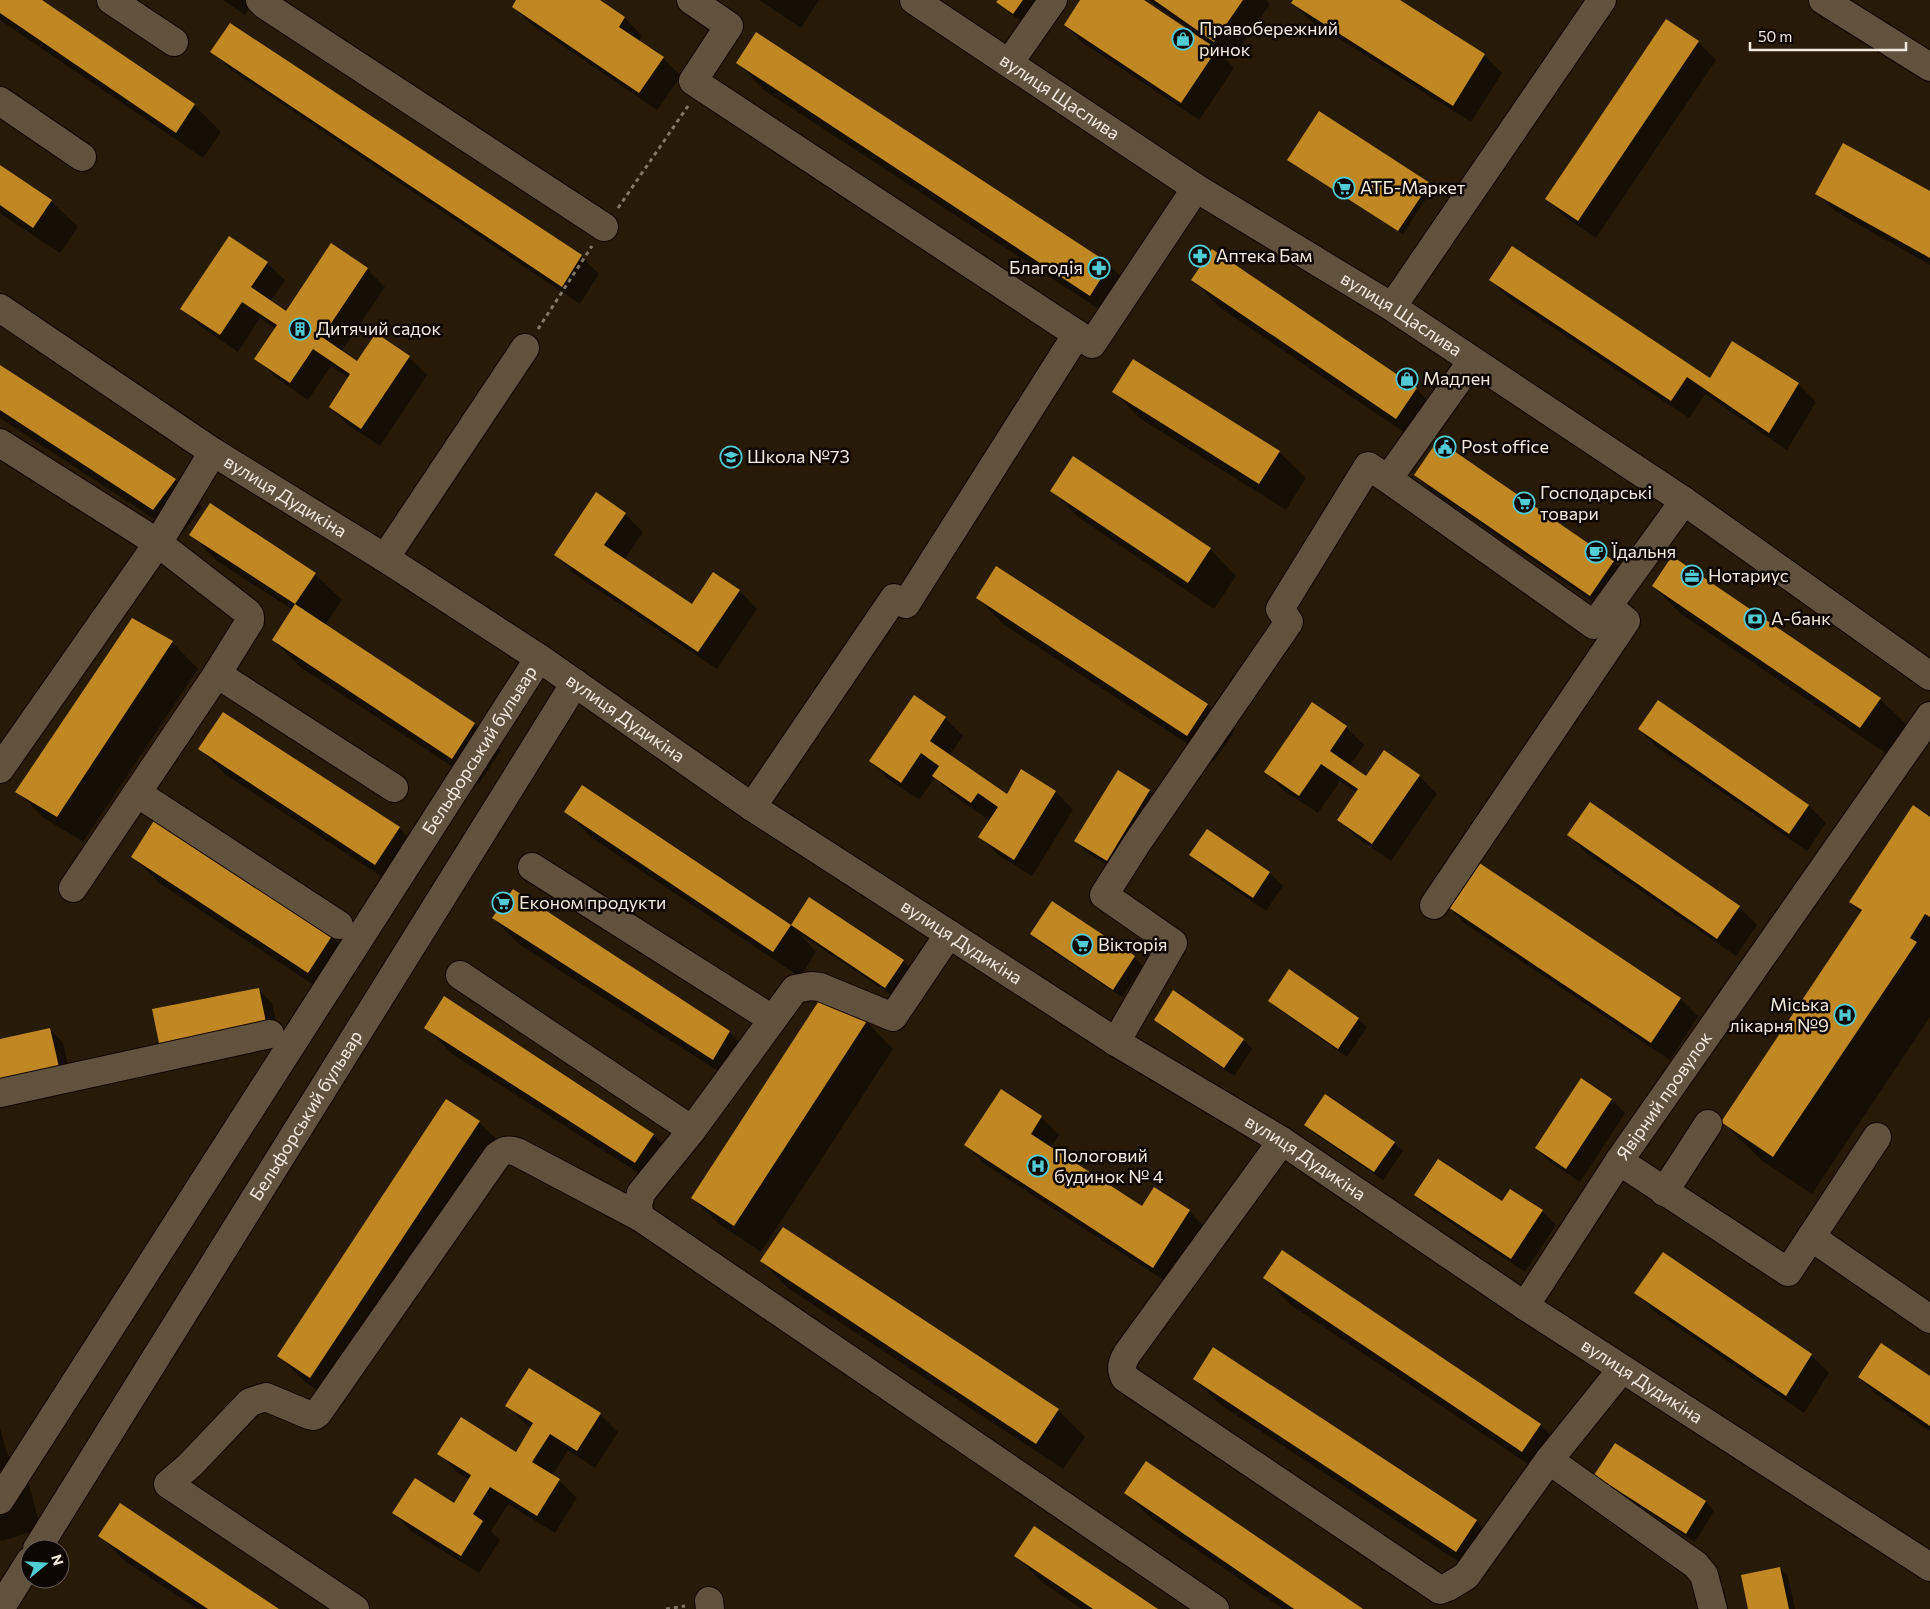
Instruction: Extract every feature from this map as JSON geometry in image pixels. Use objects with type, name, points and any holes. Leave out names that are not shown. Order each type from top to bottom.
[{"type":"street","points":[[111,0],[174,42]]},
{"type":"street","points":[[260,0],[604,227]]},
{"type":"street","points":[[690,0],[729,26],[693,81],[1092,344],[1196,188]]},
{"type":"street","name":"вулиця Щаслива","points":[[914,0],[1196,188],[1392,307],[1472,362],[1684,501],[1930,676]]},
{"type":"street","points":[[1009,63],[1054,0]]},
{"type":"street","points":[[1392,307],[1602,0]]},
{"type":"street","points":[[1823,0],[1930,67]]},
{"type":"street","points":[[0,101],[82,157]]},
{"type":"street","name":"вулиця Дудикіна","points":[[0,308],[213,452],[385,558],[538,658],[752,806],[1116,1042],[1282,1141],[1525,1306],[1930,1567]]},
{"type":"street","points":[[752,806],[894,598],[906,604],[1078,334]]},
{"type":"street","points":[[385,558],[525,348]]},
{"type":"street","points":[[1388,479],[1472,362]]},
{"type":"street","points":[[0,443],[158,543],[250,616],[250,621],[217,674],[73,888]]},
{"type":"street","points":[[0,770],[158,543],[213,452]]},
{"type":"street","points":[[1116,1042],[1173,943],[1104,895],[1137,843],[1289,622],[1280,609],[1368,466],[1594,625],[1684,501]]},
{"type":"street","points":[[1434,904],[1626,621],[1608,606]]},
{"type":"street","name":"Бельфорський бульвар","points":[[0,1500],[538,658]]},
{"type":"street","points":[[217,674],[394,788]]},
{"type":"street","name":"Бельфорський бульвар","points":[[43,1539],[575,683]]},
{"type":"street","name":"Явірний провулок","points":[[1525,1306],[1619,1161],[1930,716]]},
{"type":"street","points":[[137,793],[339,924]]},
{"type":"street","points":[[532,866],[772,1019]]},
{"type":"street","points":[[640,1218],[638,1205],[641,1193],[692,1130],[795,989],[811,986],[820,987],[893,1017],[949,934]]},
{"type":"street","points":[[460,975],[692,1130]]},
{"type":"street","points":[[0,1093],[270,1034]]},
{"type":"street","points":[[1664,1192],[1708,1124]]},
{"type":"street","points":[[1619,1161],[1788,1272],[1876,1137]]},
{"type":"street","points":[[1282,1141],[1127,1354],[1122,1365],[1122,1372],[1125,1378],[1440,1590],[1448,1588],[1466,1576],[1549,1460],[1622,1369]]},
{"type":"street","points":[[355,1609],[168,1484],[190,1465],[250,1402],[258,1398],[266,1397],[309,1415],[314,1416],[318,1414],[492,1164],[503,1151],[510,1150],[518,1152],[640,1218],[1214,1609]]},
{"type":"street","points":[[1811,1237],[1930,1319]]},
{"type":"street","points":[[1549,1460],[1696,1565],[1704,1575],[1713,1609]]},
{"type":"street","points":[[0,1609],[20,1577]]},
{"type":"building","points":[[0,0],[42,0],[195,104],[176,133],[0,13]]},
{"type":"building","points":[[516,0],[600,0],[625,17],[619,27],[664,57],[639,93],[512,7]]},
{"type":"building","points":[[998,0],[1023,0],[1013,14],[996,2]]},
{"type":"building","points":[[1080,0],[1144,0],[1217,49],[1181,103],[1064,25]]},
{"type":"building","points":[[1154,0],[1243,0],[1214,42]]},
{"type":"building","points":[[1293,0],[1400,0],[1485,54],[1453,106],[1291,3]]},
{"type":"building","points":[[1666,19],[1699,41],[1578,221],[1545,199]]},
{"type":"building","points":[[230,23],[582,255],[562,287],[210,52]]},
{"type":"building","points":[[756,32],[1110,264],[1090,296],[736,63]]},
{"type":"building","points":[[1319,111],[1430,183],[1398,231],[1287,160]]},
{"type":"building","points":[[1843,143],[1930,191],[1930,258],[1815,194]]},
{"type":"building","points":[[0,165],[52,200],[33,228],[0,205]]},
{"type":"building","name":"Дитячий садок","points":[[229,236],[268,262],[251,287],[286,311],[331,243],[368,268],[322,337],[357,361],[376,333],[410,356],[361,429],[329,407],[350,374],[313,349],[290,383],[254,359],[277,325],[242,302],[220,335],[180,309]]},
{"type":"building","points":[[1512,246],[1710,378],[1732,341],[1799,383],[1769,433],[1687,377],[1671,401],[1489,280]]},
{"type":"building","points":[[1212,249],[1417,388],[1396,419],[1191,280]]},
{"type":"building","points":[[1133,359],[1280,451],[1259,484],[1112,392]]},
{"type":"building","points":[[0,365],[176,479],[153,510],[0,410]]},
{"type":"building","points":[[1438,440],[1614,561],[1590,596],[1414,475]]},
{"type":"building","points":[[1073,456],[1211,548],[1188,583],[1050,491]]},
{"type":"building","points":[[596,492],[626,513],[604,545],[692,604],[713,572],[740,590],[698,652],[554,555]]},
{"type":"building","points":[[210,503],[316,573],[295,604],[189,535]]},
{"type":"building","points":[[1672,556],[1881,698],[1860,728],[1652,586]]},
{"type":"building","points":[[996,566],[1208,704],[1187,736],[976,598]]},
{"type":"building","points":[[295,604],[475,723],[452,759],[272,640]]},
{"type":"building","points":[[132,618],[173,641],[57,817],[15,792]]},
{"type":"building","points":[[914,695],[946,717],[930,741],[1007,794],[1021,769],[1056,791],[1014,860],[978,837],[998,807],[978,793],[971,803],[932,776],[939,766],[921,753],[901,783],[869,761]]},
{"type":"building","points":[[1658,700],[1809,805],[1789,834],[1638,729]]},
{"type":"building","points":[[1312,702],[1347,726],[1330,751],[1366,776],[1384,750],[1420,775],[1372,844],[1337,820],[1358,789],[1321,764],[1299,796],[1264,772]]},
{"type":"building","points":[[223,712],[400,827],[375,865],[198,749]]},
{"type":"building","points":[[1118,770],[1150,790],[1107,861],[1074,841]]},
{"type":"building","points":[[582,785],[791,925],[773,952],[564,812]]},
{"type":"building","points":[[1590,802],[1740,906],[1717,939],[1567,835]]},
{"type":"building","points":[[1913,805],[1930,817],[1930,917],[1925,914],[1910,938],[1917,942],[1773,1157],[1721,1122],[1862,910],[1849,902]]},
{"type":"building","points":[[155,819],[332,936],[308,973],[131,857]]},
{"type":"building","points":[[1207,829],[1270,872],[1253,898],[1189,855]]},
{"type":"building","points":[[1475,860],[1681,998],[1651,1043],[1445,905]]},
{"type":"building","points":[[513,889],[730,1031],[713,1060],[492,918]]},
{"type":"building","points":[[809,897],[904,960],[885,988],[791,925]]},
{"type":"building","name":"Вікторія","points":[[1052,901],[1135,956],[1113,990],[1030,934]]},
{"type":"building","points":[[1289,969],[1359,1018],[1338,1049],[1268,1001]]},
{"type":"building","points":[[259,988],[267,1027],[160,1048],[152,1009]]},
{"type":"building","points":[[1173,990],[1244,1039],[1224,1068],[1154,1020]]},
{"type":"building","points":[[824,993],[867,1021],[734,1226],[691,1198]]},
{"type":"building","points":[[444,996],[654,1134],[635,1163],[424,1028]]},
{"type":"building","points":[[50,1028],[59,1067],[0,1080],[0,1039]]},
{"type":"building","points":[[1581,1078],[1612,1099],[1566,1169],[1535,1148]]},
{"type":"building","name":"Пологовий будинок № 4","points":[[1001,1089],[1042,1116],[1031,1134],[1142,1206],[1154,1187],[1190,1210],[1153,1268],[964,1145]]},
{"type":"building","points":[[1325,1094],[1395,1142],[1374,1172],[1304,1125]]},
{"type":"building","points":[[446,1099],[480,1121],[310,1378],[277,1356]]},
{"type":"building","points":[[1438,1159],[1502,1201],[1510,1189],[1543,1210],[1511,1259],[1414,1195]]},
{"type":"building","points":[[783,1227],[1059,1409],[1036,1444],[760,1261]]},
{"type":"building","points":[[1282,1250],[1541,1424],[1522,1452],[1263,1278]]},
{"type":"building","points":[[1663,1252],[1812,1354],[1786,1396],[1634,1293]]},
{"type":"building","points":[[1881,1343],[1930,1376],[1930,1426],[1858,1377]]},
{"type":"building","points":[[1213,1347],[1477,1520],[1456,1552],[1193,1379]]},
{"type":"building","points":[[529,1368],[601,1413],[577,1451],[550,1434],[532,1462],[560,1479],[537,1516],[490,1487],[473,1514],[483,1521],[461,1556],[392,1513],[415,1478],[454,1503],[471,1475],[437,1454],[461,1417],[516,1452],[533,1423],[505,1406]]},
{"type":"building","points":[[1615,1443],[1706,1501],[1686,1534],[1594,1475]]},
{"type":"building","points":[[1146,1461],[1363,1609],[1294,1609],[1124,1493]]},
{"type":"building","points":[[120,1503],[279,1609],[208,1609],[98,1536]]},
{"type":"building","points":[[1034,1526],[1158,1609],[1093,1609],[1014,1556]]},
{"type":"building","points":[[1780,1567],[1789,1609],[1748,1609],[1741,1575]]},
{"type":"place","name":"Правобережний ринок","points":[[1183,39]]},
{"type":"place","name":"АТБ-Маркет","points":[[1344,188]]},
{"type":"place","name":"Аптека Бам","points":[[1200,256]]},
{"type":"place","name":"Благодія","points":[[1099,268]]},
{"type":"place","name":"Дитячий садок","points":[[300,329]]},
{"type":"place","name":"Мадлен","points":[[1407,379]]},
{"type":"place","name":"Post office","points":[[1445,447]]},
{"type":"place","name":"Школа №73","points":[[731,457]]},
{"type":"place","name":"Господарські товари","points":[[1524,503]]},
{"type":"place","name":"Їдальня","points":[[1596,552]]},
{"type":"place","name":"Нотариус","points":[[1692,576]]},
{"type":"place","name":"А-банк","points":[[1755,619]]},
{"type":"place","name":"Економ продукти","points":[[503,903]]},
{"type":"place","name":"Вікторія","points":[[1082,945]]},
{"type":"place","name":"Міська лікарня №9","points":[[1845,1015]]},
{"type":"place","name":"Пологовий будинок № 4","points":[[1038,1166]]}]
